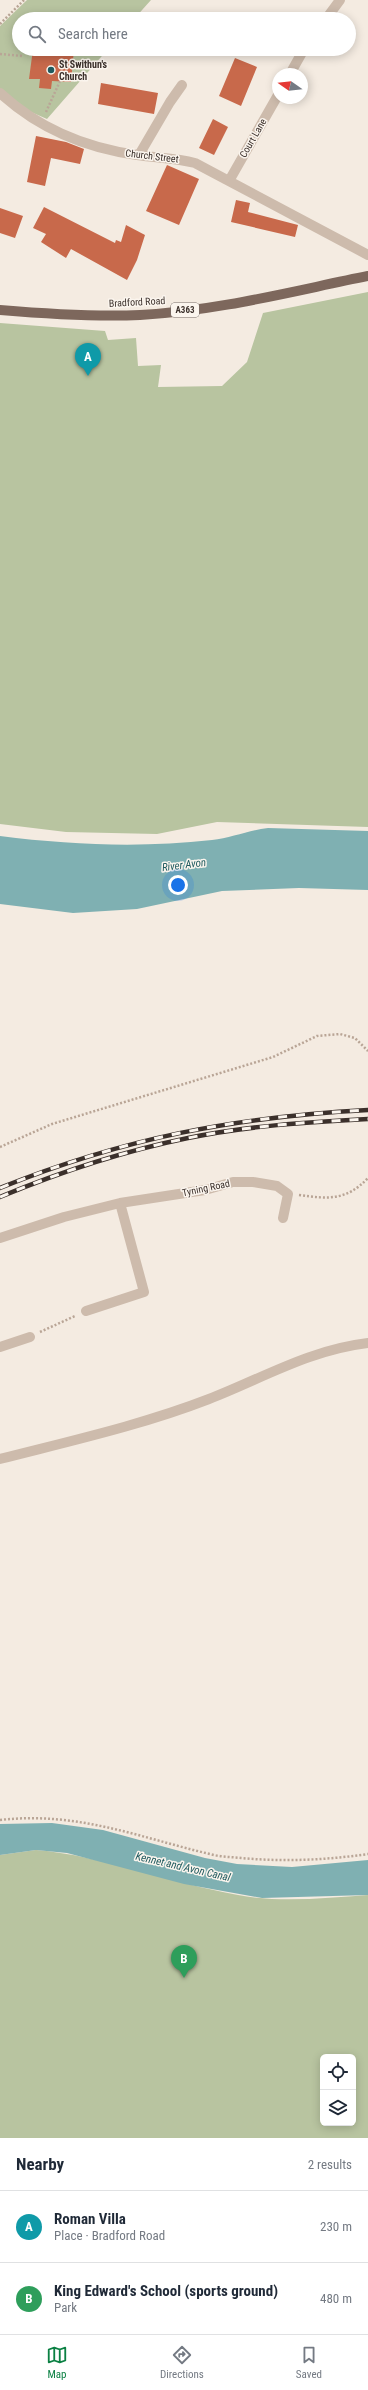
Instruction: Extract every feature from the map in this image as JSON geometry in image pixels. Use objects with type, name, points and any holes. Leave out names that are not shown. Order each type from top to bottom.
[{"type":"main road","name":"Bradford Road","points":[[0,310],[77,316],[141,315],[210,308],[368,276]]},
{"type":"street","points":[[331,12],[340,0]]},
{"type":"street","points":[[293,68],[300,56]]},
{"type":"street","points":[[139,155],[170,102],[182,85]]},
{"type":"street","name":"Church Street","points":[[0,93],[50,129],[94,146],[139,155],[176,158],[188,161],[229,181],[368,255]]},
{"type":"street","name":"Court Lane","points":[[229,181],[273,104]]},
{"type":"street","name":"Tyning Road","points":[[0,1238],[64,1217],[120,1203],[205,1190],[234,1182],[253,1182],[277,1186],[288,1194]]},
{"type":"street","points":[[283,1218],[288,1194]]},
{"type":"street","points":[[86,1311],[144,1292],[120,1203]]},
{"type":"street","points":[[0,1347],[30,1337]]},
{"type":"street","points":[[0,1459],[156,1416],[209,1399],[312,1355],[343,1346],[368,1343]]},
{"type":"path","points":[[0,24],[24,0]]},
{"type":"path","points":[[0,54],[12,55]]},
{"type":"path","points":[[48,107],[60,81]]},
{"type":"path","points":[[0,1147],[52,1124],[273,1057],[317,1036],[340,1034],[354,1038],[368,1051]]},
{"type":"path","points":[[288,1194],[322,1198],[342,1196],[358,1189],[368,1178]]},
{"type":"path","points":[[30,1337],[86,1311]]},
{"type":"path","points":[[0,1820],[68,1819],[118,1828],[215,1856],[272,1861],[321,1859],[368,1854]]},
{"type":"green space","points":[[27,0],[151,0],[140,12],[15,12]]},
{"type":"green space","points":[[12,14],[12,56],[102,56],[47,119],[31,112],[0,90],[0,26]]},
{"type":"green space","points":[[368,292],[368,827],[217,822],[157,834],[66,832],[0,824],[0,323],[105,331],[108,340],[136,338],[138,366],[161,365],[158,387],[222,386],[247,362],[263,313]]},
{"type":"green space","points":[[36,1850],[62,1853],[112,1864],[213,1890],[270,1899],[303,1899],[368,1895],[368,2138],[0,2138],[0,1855]]},
{"type":"water","name":"River Avon","points":[[268,828],[368,831],[368,890],[299,888],[222,891],[137,909],[73,913],[0,904],[0,836],[53,842],[132,845],[219,839]]},
{"type":"water","name":"Kennet and Avon Canal","points":[[52,1823],[103,1830],[205,1858],[237,1864],[292,1867],[368,1860],[368,1895],[262,1898],[184,1884],[67,1853],[36,1850],[0,1855],[0,1824]]},
{"type":"building","name":"St Swithun's Church","points":[[32,56],[73,56],[71,82],[52,81],[51,89],[39,88],[40,79],[29,79]]},
{"type":"building","points":[[235,58],[257,67],[241,106],[219,96]]},
{"type":"building","points":[[101,83],[158,93],[154,114],[98,104]]},
{"type":"building","points":[[213,119],[228,127],[214,155],[199,148]]},
{"type":"building","points":[[36,136],[66,142],[84,149],[80,164],[51,158],[45,186],[27,182]]},
{"type":"building","points":[[167,165],[199,179],[179,225],[146,211]]},
{"type":"building","points":[[236,200],[250,203],[248,212],[298,225],[295,237],[231,222]]},
{"type":"building","points":[[44,207],[115,243],[116,240],[121,242],[126,225],[145,235],[137,260],[127,280],[71,249],[66,258],[41,242],[46,234],[33,228]]},
{"type":"building","points":[[0,208],[23,216],[15,238],[0,233]]},
{"type":"railway","points":[[0,1188],[91,1156],[136,1143],[181,1133],[272,1118],[368,1110]]},
{"type":"railway","points":[[0,1197],[92,1163],[164,1143],[232,1130],[277,1125],[368,1119]]},
{"type":"place","name":"St Swithun's Church","points":[[51,70]]},
{"type":"place","name":"Roman Villa","points":[[88,376]]},
{"type":"place","name":"King Edward's School (sports ground)","points":[[184,1978]]}]
